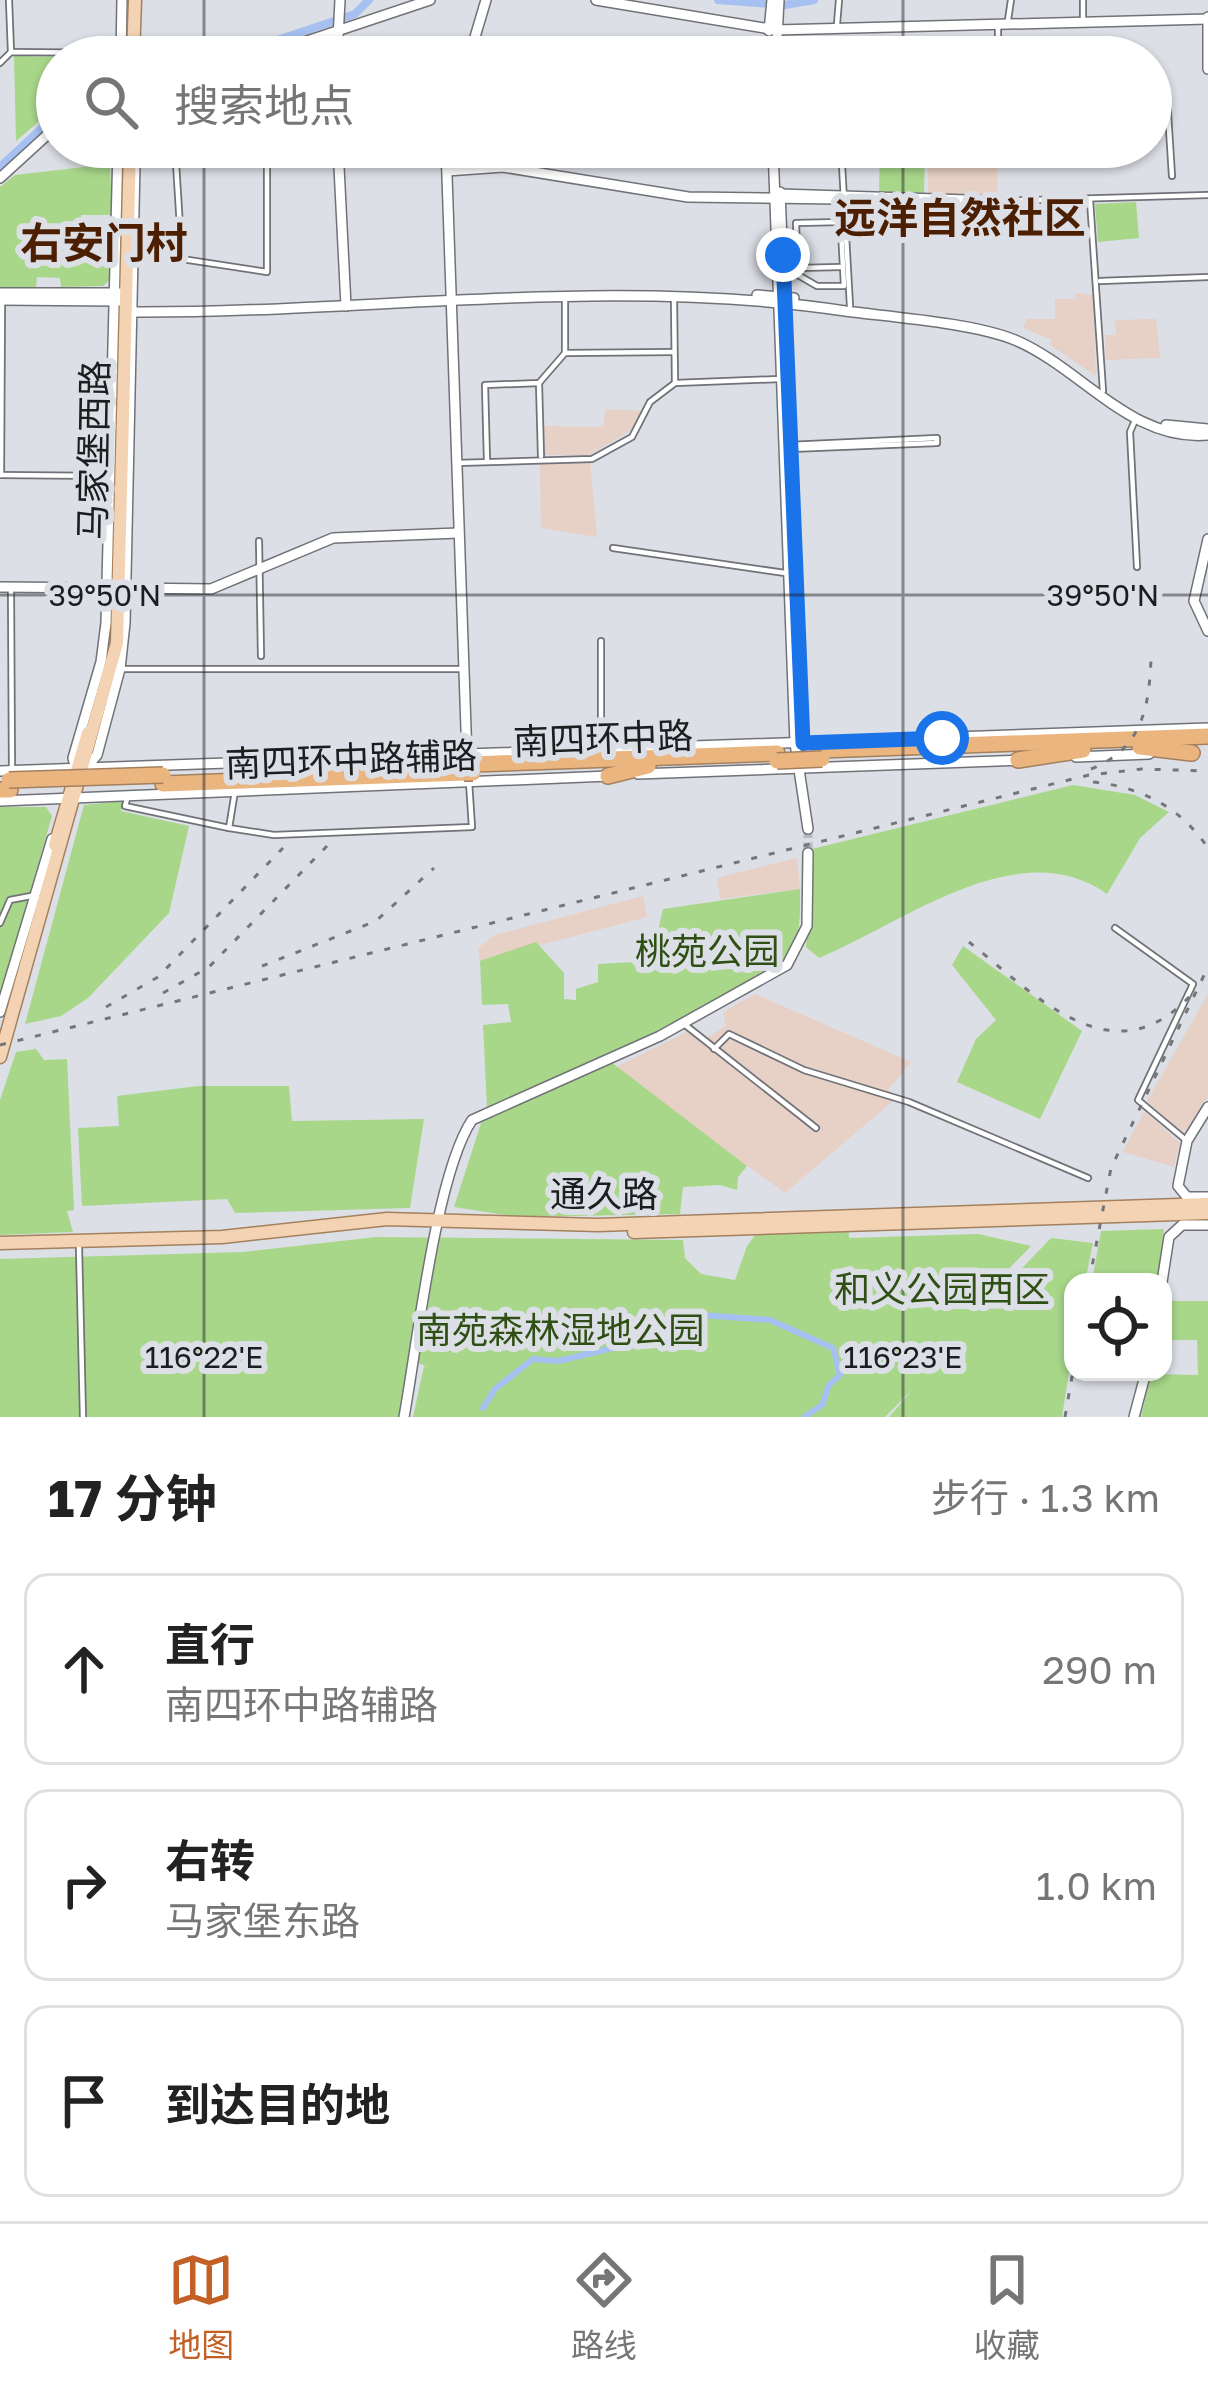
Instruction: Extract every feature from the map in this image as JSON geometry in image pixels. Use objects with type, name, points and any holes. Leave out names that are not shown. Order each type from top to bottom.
[{"type":"highway","points":[[1124,739],[1167,730]]},
{"type":"highway","points":[[964,737],[998,744]]},
{"type":"highway","name":"南四环中路","points":[[822,754],[1124,739],[1205,742]]},
{"type":"highway","name":"南四环中路","points":[[4,783],[278,780],[629,757],[1083,750],[1205,742]]},
{"type":"highway","points":[[629,757],[647,748]]},
{"type":"highway","points":[[1018,760],[1083,750]]},
{"type":"highway","name":"南四环中路","points":[[163,780],[319,769],[648,766],[786,752]]},
{"type":"highway","points":[[255,762],[319,769]]},
{"type":"highway","points":[[608,776],[648,766]]},
{"type":"highway","points":[[235,791],[278,780]]},
{"type":"main road","points":[[129,36],[131,0]]},
{"type":"main road","points":[[320,36],[430,0]]},
{"type":"main road","points":[[475,36],[486,0]]},
{"type":"main road","points":[[596,0],[774,23],[1208,17]]},
{"type":"main road","points":[[774,36],[775,0]]},
{"type":"main road","points":[[337,36],[339,6]]},
{"type":"main road","points":[[774,23],[1208,17]]},
{"type":"main road","points":[[1208,17],[1208,69]]},
{"type":"main road","points":[[0,178],[36,145]]},
{"type":"main road","name":"马家堡西路","points":[[81,769],[97,755],[120,669],[111,476],[126,168]]},
{"type":"main road","name":"马家堡西路","points":[[81,769],[117,643],[126,168]]},
{"type":"main road","points":[[339,168],[346,306]]},
{"type":"main road","points":[[447,168],[468,768]]},
{"type":"main road","points":[[447,171],[488,168]]},
{"type":"main road","points":[[508,168],[688,197],[999,201]]},
{"type":"main road","points":[[777,168],[791,573],[786,752],[800,768],[808,830]]},
{"type":"main road","points":[[778,197],[783,250],[780,379],[787,447]]},
{"type":"main road","points":[[450,301],[463,294],[782,299],[1011,333],[1156,425],[1208,432]]},
{"type":"main road","points":[[1,297],[346,306],[782,299],[1010,338],[1136,418],[1187,436],[1208,432]]},
{"type":"main road","points":[[6,588],[211,589],[334,538],[458,533]]},
{"type":"main road","points":[[1208,544],[1197,601],[1208,628]]},
{"type":"main road","name":"南四环中路辅路","points":[[4,783],[81,769],[255,762],[608,776],[786,752],[964,737],[1167,730],[1205,742]]},
{"type":"main road","name":"南四环中路辅路","points":[[4,783],[72,797],[235,791],[468,768],[601,749],[786,752],[800,768],[1018,760],[1205,742]]},
{"type":"main road","points":[[0,1072],[81,769]]},
{"type":"main road","points":[[0,1012],[34,897],[63,831]]},
{"type":"main road","points":[[0,1031],[63,831]]},
{"type":"main road","points":[[0,1057],[63,831]]},
{"type":"main road","points":[[404,1417],[440,1224],[460,1144],[472,1120],[683,1023],[791,961],[807,926],[808,854]]},
{"type":"main road","points":[[1208,1107],[1187,1141],[1178,1186],[1186,1197],[1208,1204]]},
{"type":"main road","name":"通久路","points":[[0,1246],[222,1237],[374,1220],[598,1226],[1208,1204]]},
{"type":"main road","name":"通久路","points":[[0,1246],[79,1248],[440,1224]]},
{"type":"main road","points":[[1163,1273],[1169,1237],[1182,1225],[1208,1225]]},
{"type":"main road","points":[[1134,1417],[1144,1381]]},
{"type":"street","points":[[9,0],[11,52]]},
{"type":"street","points":[[837,24],[839,0]]},
{"type":"street","points":[[1001,36],[1011,0]]},
{"type":"street","points":[[1082,19],[1083,0]]},
{"type":"street","points":[[0,63],[11,52],[36,53]]},
{"type":"street","points":[[176,168],[182,259],[267,272],[267,168]]},
{"type":"street","points":[[842,168],[850,306]]},
{"type":"street","points":[[1172,168],[1172,176]]},
{"type":"street","points":[[1173,187],[1174,196]]},
{"type":"street","points":[[999,201],[1208,195]]},
{"type":"street","points":[[1090,200],[1103,391]]},
{"type":"street","points":[[841,222],[844,230],[844,286],[817,286],[798,275],[796,224],[841,222]]},
{"type":"street","points":[[783,250],[797,249]]},
{"type":"street","points":[[798,268],[843,266]]},
{"type":"street","points":[[1097,281],[1208,277]]},
{"type":"street","points":[[1,297],[1,475],[111,476]]},
{"type":"street","points":[[541,457],[539,383],[565,353],[564,300]]},
{"type":"street","points":[[674,300],[675,383]]},
{"type":"street","points":[[565,353],[673,352]]},
{"type":"street","points":[[455,463],[592,459],[632,437],[650,402],[675,383],[780,379]]},
{"type":"street","points":[[487,460],[485,385],[539,383]]},
{"type":"street","points":[[1136,418],[1130,432],[1137,566]]},
{"type":"street","points":[[937,438],[937,443],[787,447],[937,438]]},
{"type":"street","points":[[259,542],[261,656]]},
{"type":"street","points":[[613,548],[791,573]]},
{"type":"street","points":[[4,783],[6,588]]},
{"type":"street","points":[[601,641],[601,749]]},
{"type":"street","points":[[120,669],[462,669]]},
{"type":"street","points":[[128,794],[125,806],[274,835],[472,826],[468,768]]},
{"type":"street","points":[[229,828],[235,791]]},
{"type":"street","points":[[0,923],[10,900],[34,897]]},
{"type":"street","points":[[1115,928],[1193,984],[1138,1100],[1187,1141]]},
{"type":"street","points":[[683,1023],[815,1128]]},
{"type":"street","points":[[714,1049],[729,1034],[804,1070],[909,1102],[1088,1178]]},
{"type":"street","points":[[79,1248],[83,1417]]},
{"type":"shaded area","points":[[928,168],[997,168],[998,195],[928,193]]},
{"type":"shaded area","points":[[1076,293],[1093,295],[1096,376],[1050,345],[1052,340],[1023,328],[1027,319],[1055,319],[1055,299],[1075,299]]},
{"type":"shaded area","points":[[1156,319],[1160,358],[1106,360],[1105,335],[1116,335],[1115,320]]},
{"type":"shaded area","points":[[606,409],[643,411],[633,429],[589,455],[545,455],[544,426],[603,427]]},
{"type":"shaded area","points":[[540,461],[590,461],[597,537],[541,528]]},
{"type":"shaded area","points":[[797,858],[800,889],[720,899],[717,878]]},
{"type":"shaded area","points":[[643,896],[647,917],[480,961],[478,948],[495,935]]},
{"type":"shaded area","points":[[755,994],[911,1062],[888,1090],[896,1095],[893,1101],[785,1193],[618,1071],[618,1066],[693,1029],[706,1038],[726,1026],[723,1012]]},
{"type":"shaded area","points":[[1208,994],[1208,1097],[1183,1134],[1147,1101]]},
{"type":"shaded area","points":[[1144,1111],[1180,1143],[1174,1167],[1123,1152]]},
{"type":"green space","points":[[14,56],[36,56],[36,124],[16,141]]},
{"type":"green space","points":[[110,168],[112,215],[81,215],[86,243],[111,243],[110,280],[103,286],[61,287],[60,278],[37,277],[36,287],[0,287],[0,187],[15,175]]},
{"type":"green space","points":[[880,168],[925,168],[924,193],[879,192]]},
{"type":"green space","points":[[1136,202],[1139,238],[1098,242],[1095,204]]},
{"type":"green space","points":[[1073,785],[1135,795],[1169,812],[1140,838],[1107,894],[1072,877],[1036,873],[999,878],[923,906],[819,958],[806,947],[812,849]]},
{"type":"green space","points":[[123,801],[121,811],[189,826],[169,913],[88,998],[61,1016],[25,1024],[84,805]]},
{"type":"green space","points":[[0,807],[46,807],[52,816],[0,996]]},
{"type":"green space","name":"桃苑公园","points":[[800,889],[796,939],[780,966],[640,1040],[487,1107],[483,1025],[511,1022],[508,1004],[482,1005],[480,961],[536,942],[564,973],[564,999],[576,1000],[576,989],[598,982],[598,964],[651,961],[663,909]]},
{"type":"green space","points":[[963,946],[1082,1031],[1040,1119],[957,1082],[976,1039],[996,1020],[952,965]]},
{"type":"green space","points":[[36,1049],[44,1060],[67,1059],[74,1210],[67,1211],[73,1232],[0,1235],[0,1100],[16,1052]]},
{"type":"green space","points":[[611,1062],[747,1166],[738,1177],[737,1190],[720,1185],[683,1187],[680,1214],[518,1217],[454,1207],[483,1117]]},
{"type":"green space","points":[[198,1086],[289,1086],[292,1121],[424,1119],[410,1208],[235,1213],[227,1199],[82,1206],[78,1128],[119,1126],[117,1096]]},
{"type":"green space","name":"南苑森林湿地公园","points":[[848,1220],[849,1238],[978,1234],[1031,1246],[995,1283],[1000,1291],[1051,1238],[1093,1243],[1087,1273],[1064,1273],[1068,1381],[1062,1417],[889,1417],[914,1388],[885,1417],[413,1417],[424,1366],[430,1368],[414,1361],[402,1417],[0,1417],[0,1259],[243,1252],[376,1237],[683,1240],[685,1258],[701,1274],[735,1280],[747,1246],[764,1223]]},
{"type":"green space","points":[[1164,1229],[1158,1273],[1094,1273],[1101,1231]]},
{"type":"green space","points":[[1172,1301],[1208,1301],[1208,1417],[1141,1417],[1149,1381],[1172,1381],[1172,1374],[1198,1375],[1197,1340],[1172,1340]]},
{"type":"waterway","points":[[289,36],[355,14],[369,0]]},
{"type":"waterway","points":[[718,0],[785,5],[814,0]]},
{"type":"waterway","points":[[0,167],[36,134]]},
{"type":"waterway","points":[[687,1314],[770,1320],[833,1348],[840,1375],[829,1385],[822,1405],[804,1417]]},
{"type":"waterway","points":[[483,1408],[495,1389],[533,1359],[558,1361],[613,1348]]},
{"type":"tunnel","points":[[808,829],[808,853]]},
{"type":"railway","points":[[1091,769],[1108,761],[1132,738],[1145,710],[1151,659]]},
{"type":"railway","points":[[0,1045],[1089,775],[1142,769],[1208,771]]},
{"type":"railway","points":[[1093,782],[1159,802],[1186,822],[1208,848]]},
{"type":"railway","points":[[163,993],[209,967],[327,846]]},
{"type":"railway","points":[[106,1007],[158,977],[283,848]]},
{"type":"railway","points":[[262,966],[376,921],[434,868]]},
{"type":"railway","points":[[969,942],[1046,1004],[1103,1029],[1132,1030],[1161,1020],[1190,996]]},
{"type":"railway","points":[[1091,1273],[1111,1168],[1208,967]]},
{"type":"railway","points":[[1065,1417],[1071,1381]]},
{"type":"district","name":"远洋自然社区","points":[[960,217]]},
{"type":"district","name":"右安门村","points":[[104,242]]},
{"type":"route","points":[[783,255],[803,743],[942,738]]},
{"type":"park label","name":"和义公园西区","points":[[942,1288]]}]
